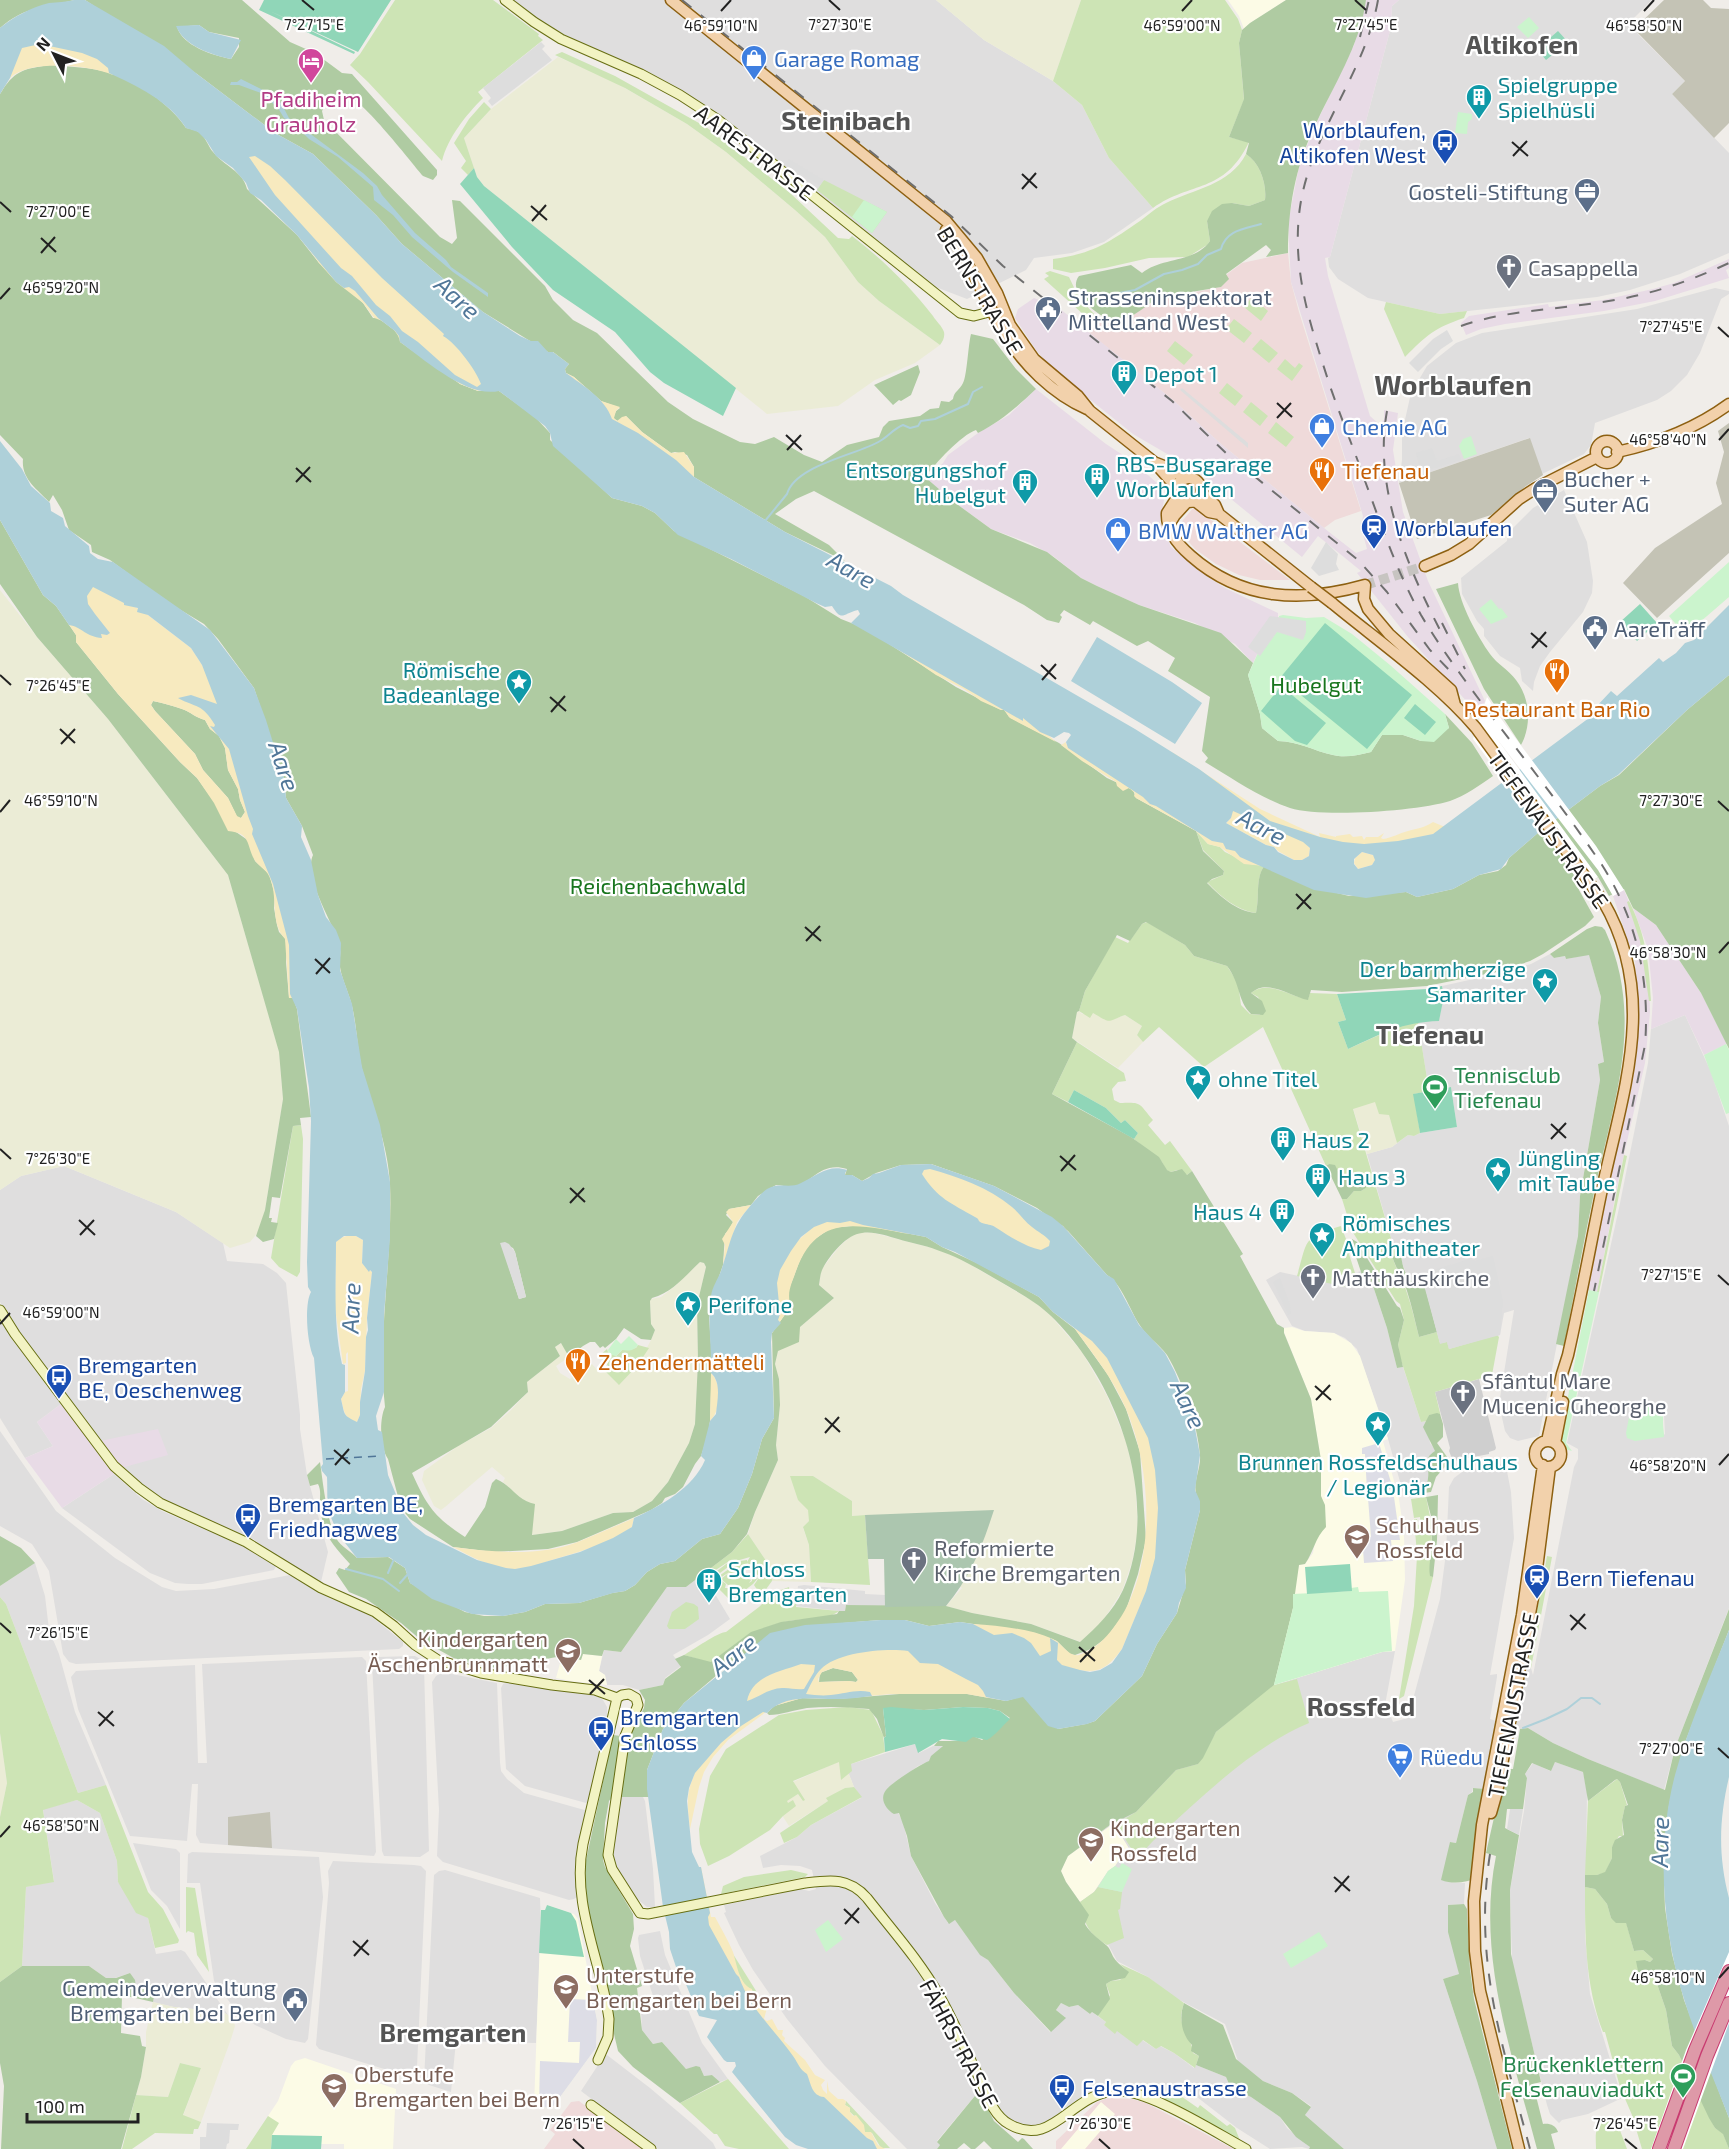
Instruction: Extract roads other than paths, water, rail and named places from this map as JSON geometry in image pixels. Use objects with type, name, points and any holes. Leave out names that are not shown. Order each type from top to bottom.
[{"type":"highway","points":[[1659,2149],[1695,2050],[1729,1971]]},
{"type":"highway","points":[[1674,2149],[1707,2056],[1729,2003]]},
{"type":"main road","name":"BERNSTRASSE","points":[[671,0],[930,209],[964,255],[997,309],[1010,342],[1028,365],[1073,403],[1090,411],[1154,462],[1187,496],[1200,485],[1196,480],[1185,479],[1169,468],[1154,462]]},
{"type":"main road","points":[[1617,452],[1645,446],[1680,433],[1700,424],[1729,404]]},
{"type":"main road","points":[[1603,442],[1613,443],[1617,452],[1614,459],[1608,463],[1602,462],[1597,457],[1597,448],[1603,442]]},
{"type":"main road","points":[[1425,566],[1455,553],[1468,544],[1536,488],[1597,457]]},
{"type":"main road","points":[[1185,479],[1187,496],[1169,525],[1178,543],[1197,562],[1214,574],[1249,589],[1279,596],[1325,594],[1365,585],[1364,599],[1368,609],[1389,634],[1451,690],[1455,706]]},
{"type":"main road","name":"TIEFENAUSTRASSE","points":[[1187,496],[1215,505],[1220,514],[1332,603],[1455,706],[1476,728],[1591,882],[1614,921],[1625,947],[1632,986],[1634,1026],[1627,1074],[1566,1365],[1565,1390],[1551,1442]]},
{"type":"main road","points":[[1551,1442],[1560,1448],[1561,1456],[1558,1463],[1547,1466],[1537,1460],[1536,1453],[1539,1445],[1551,1442]]},
{"type":"main road","name":"TIEFENAUSTRASSE","points":[[1519,2149],[1486,2019],[1477,1971],[1474,1901],[1482,1835],[1547,1466]]},
{"type":"street","name":"AARESTRASSE","points":[[505,0],[561,39],[655,81],[717,119],[960,313],[974,316],[997,309]]},
{"type":"street","points":[[0,1310],[15,1334],[114,1466],[160,1503],[246,1542],[312,1583],[375,1612],[415,1645],[438,1660],[481,1673],[552,1686],[595,1690],[617,1698],[583,1844],[580,1868],[582,1906],[609,2019],[608,2037],[598,2060]]},
{"type":"street","name":"FÄHRSTRASSE","points":[[617,1698],[629,1694],[636,1698],[638,1705],[625,1736],[608,1849],[609,1861],[639,1912],[652,1913],[826,1880],[843,1881],[855,1887],[867,1898],[933,1986],[992,2106],[1000,2117],[1014,2127],[1041,2131],[1056,2123],[1091,2097],[1122,2091],[1155,2101],[1246,2149]]},
{"type":"street","points":[[591,2105],[651,2149]]},
{"type":"water","name":"Aare","points":[[85,0],[164,46],[275,133],[313,154],[376,215],[402,244],[483,312],[520,336],[531,341],[538,341],[548,352],[553,352],[569,364],[565,369],[566,373],[599,398],[612,419],[638,433],[676,460],[694,477],[785,532],[891,586],[1135,729],[1199,769],[1270,821],[1320,837],[1364,844],[1398,841],[1433,834],[1597,712],[1595,708],[1611,691],[1617,696],[1659,658],[1663,662],[1685,643],[1694,640],[1729,605],[1729,675],[1687,710],[1618,775],[1539,832],[1509,858],[1501,869],[1479,875],[1453,889],[1417,897],[1406,892],[1366,898],[1314,890],[1240,857],[1235,851],[1226,849],[1223,843],[1212,841],[1150,804],[1143,797],[1068,748],[1066,742],[1071,735],[1069,733],[1064,732],[1054,738],[1040,732],[1023,718],[1023,721],[851,623],[860,614],[858,610],[840,615],[832,606],[825,607],[816,603],[731,559],[678,535],[655,513],[642,506],[612,498],[553,446],[550,433],[545,426],[499,391],[487,392],[460,383],[400,342],[395,331],[378,318],[355,291],[349,287],[344,288],[336,282],[297,235],[261,200],[250,193],[246,183],[233,168],[216,156],[198,132],[186,128],[171,110],[152,95],[109,73],[108,68],[97,59],[82,53],[40,44],[22,48],[10,78],[0,94],[0,28],[36,7]],"holes":[[[255,156],[285,180],[382,278],[454,344],[465,357],[481,384],[477,387],[455,375],[402,331],[390,316],[376,305],[352,276],[341,268],[275,195],[249,157]],[[1233,811],[1303,842],[1310,848],[1309,856],[1302,860],[1294,860],[1278,852],[1274,847],[1226,823]],[[1362,852],[1373,855],[1375,860],[1372,865],[1358,869],[1354,864],[1354,859]]]},
{"type":"water","points":[[199,25],[209,32],[241,40],[231,59],[207,52],[192,44],[185,39],[176,26]]},
{"type":"water","points":[[241,79],[263,90],[281,103],[289,118],[363,173],[377,186],[415,233],[451,267],[488,293],[488,297],[453,272],[412,237],[393,215],[374,200],[373,187],[338,157],[309,139],[284,118],[278,108],[261,93],[239,85],[230,85],[231,82]]},
{"type":"water","points":[[0,441],[22,469],[31,486],[50,503],[51,511],[63,518],[65,526],[89,546],[90,553],[98,559],[113,562],[210,630],[254,688],[284,778],[286,798],[302,826],[301,837],[311,860],[318,895],[326,917],[336,930],[341,943],[340,970],[352,1004],[362,1067],[380,1125],[390,1182],[390,1238],[384,1315],[384,1392],[376,1416],[378,1430],[382,1432],[388,1475],[404,1514],[426,1535],[477,1560],[515,1569],[531,1566],[580,1552],[613,1538],[632,1527],[634,1518],[665,1502],[693,1479],[705,1460],[701,1456],[710,1421],[716,1414],[717,1382],[711,1373],[711,1296],[735,1229],[744,1214],[767,1189],[797,1185],[829,1169],[847,1170],[845,1175],[852,1175],[862,1181],[873,1174],[901,1165],[931,1164],[994,1186],[1052,1217],[1107,1275],[1114,1279],[1139,1325],[1165,1353],[1193,1418],[1200,1455],[1195,1490],[1200,1501],[1200,1510],[1185,1570],[1186,1588],[1177,1613],[1157,1644],[1142,1676],[1095,1721],[1058,1729],[1048,1726],[1023,1697],[1006,1701],[986,1697],[978,1685],[938,1664],[920,1663],[908,1651],[862,1652],[829,1663],[821,1669],[806,1694],[828,1695],[860,1691],[870,1692],[872,1696],[792,1700],[767,1713],[763,1712],[741,1726],[721,1743],[695,1773],[689,1788],[687,1801],[692,1852],[701,1867],[710,1913],[709,1925],[749,1999],[807,2074],[814,2092],[824,2097],[873,2141],[877,2149],[808,2149],[796,2145],[785,2137],[732,2072],[736,2066],[735,2062],[724,2060],[707,2037],[717,2020],[699,2016],[685,1982],[679,1976],[670,1949],[647,1789],[647,1770],[663,1729],[684,1703],[770,1633],[805,1625],[881,1620],[905,1620],[929,1626],[960,1622],[973,1624],[994,1635],[1012,1633],[1024,1638],[1031,1643],[1040,1656],[1051,1651],[1050,1638],[1058,1643],[1057,1660],[1062,1665],[1080,1670],[1090,1672],[1100,1670],[1112,1663],[1122,1649],[1146,1591],[1155,1558],[1158,1508],[1155,1470],[1148,1438],[1107,1358],[1092,1341],[1053,1312],[1039,1297],[926,1237],[850,1221],[827,1222],[814,1227],[801,1237],[780,1270],[777,1283],[780,1314],[778,1320],[781,1323],[772,1333],[771,1342],[774,1418],[762,1439],[752,1474],[738,1508],[720,1534],[702,1539],[675,1561],[660,1564],[625,1591],[579,1603],[545,1604],[525,1612],[503,1616],[472,1614],[432,1599],[410,1583],[405,1568],[389,1557],[357,1558],[334,1529],[336,1528],[328,1503],[327,1477],[321,1467],[323,1464],[314,1358],[307,1325],[311,1292],[308,1287],[307,1262],[311,1121],[309,1088],[297,1009],[290,994],[289,945],[273,884],[252,834],[253,829],[229,749],[210,726],[215,725],[206,713],[178,698],[191,695],[217,704],[202,665],[191,648],[148,615],[137,612],[138,608],[124,605],[93,587],[87,596],[88,604],[110,633],[101,634],[102,638],[69,625],[56,606],[43,595],[0,520]],"holes":[[[930,1169],[972,1184],[1003,1200],[1015,1209],[1029,1225],[1048,1239],[1049,1246],[1041,1250],[1029,1246],[993,1226],[982,1223],[952,1204],[939,1195],[922,1174],[924,1170]],[[344,1236],[356,1236],[363,1240],[362,1263],[369,1272],[370,1270],[372,1272],[365,1371],[360,1415],[357,1422],[345,1414],[341,1399],[345,1392],[345,1365],[342,1364],[339,1349],[336,1318],[336,1242]],[[801,1664],[815,1665],[814,1672],[804,1689],[774,1689],[747,1701],[754,1686],[760,1680]]]},
{"type":"water","points":[[1097,637],[1172,682],[1202,703],[1175,744],[1071,681]]},
{"type":"water","points":[[1729,1630],[1729,1777],[1723,1808],[1721,1838],[1725,1882],[1729,1898],[1729,2118],[1694,2029],[1677,1972],[1666,1916],[1664,1859],[1665,1831],[1675,1775],[1693,1720]]},
{"type":"waterway","name":"Steinibach","points":[[1114,296],[1114,294],[1135,290],[1164,274],[1198,264],[1207,255],[1221,249],[1231,234],[1261,224]]},
{"type":"waterway","name":"Steinibach","points":[[765,521],[787,494],[792,484],[802,475],[870,446],[903,425],[910,428],[918,426],[921,421],[935,419],[968,404],[973,392],[982,387]]},
{"type":"waterway","points":[[388,1573],[394,1559]]},
{"type":"waterway","points":[[346,1569],[383,1579],[399,1591]]},
{"type":"waterway","points":[[400,1583],[408,1574]]},
{"type":"waterway","points":[[1523,1728],[1567,1709],[1581,1698],[1592,1698],[1600,1704]]},
{"type":"tunnel","points":[[1365,585],[1425,566]]},
{"type":"railway","points":[[682,0],[951,216],[1003,266],[1172,401],[1228,455],[1358,560],[1387,592],[1430,650],[1452,673]]},
{"type":"railway","points":[[1360,37],[1369,0]]},
{"type":"railway","points":[[1378,0],[1362,53],[1326,128],[1306,180],[1298,230],[1298,253],[1304,298],[1330,386],[1390,549],[1412,599],[1454,665],[1602,865],[1624,907],[1632,929],[1643,974],[1645,1045],[1594,1291]]},
{"type":"railway","points":[[1461,326],[1513,313],[1584,305],[1635,296],[1683,282],[1729,263]]},
{"type":"railway","points":[[1387,411],[1384,440],[1389,497],[1405,553],[1441,632]]},
{"type":"railway","points":[[1442,623],[1465,669]]},
{"type":"railway","points":[[1490,1854],[1485,1931],[1488,1967],[1501,2039],[1530,2149]]},
{"type":"place","name":"Garage Romag","points":[[754,81]]},
{"type":"place","name":"Pfadiheim Grauholz","points":[[311,84]]},
{"type":"place","name":"Spielgruppe Spielhüsli","points":[[1479,120]]},
{"type":"place","name":"Worblaufen, Altikofen West","points":[[1445,165]]},
{"type":"place","name":"Gosteli-Stiftung","points":[[1587,214]]},
{"type":"place","name":"Casappella","points":[[1509,290]]},
{"type":"place","name":"Strasseninspektorat Mittelland West","points":[[1048,332]]},
{"type":"place","name":"Depot 1","points":[[1124,396]]},
{"type":"place","name":"Chemie AG","points":[[1322,449]]},
{"type":"place","name":"Tiefenau","points":[[1322,493]]},
{"type":"place","name":"RBS-Busgarage Worblaufen","points":[[1097,499]]},
{"type":"place","name":"Entsorgungshof Hubelgut","points":[[1025,505]]},
{"type":"place","name":"Bucher + Suter AG","points":[[1545,514]]},
{"type":"place","name":"Worblaufen","points":[[1374,550]]},
{"type":"place","name":"BMW Walther AG","points":[[1118,553]]},
{"type":"place","name":"AareTräff","points":[[1595,651]]},
{"type":"place","name":"Restaurant Bar Rio","points":[[1557,694]]},
{"type":"place","name":"Römische Badeanlage","points":[[519,705]]},
{"type":"place","name":"Der barmherzige Samariter","points":[[1545,1004]]},
{"type":"place","name":"ohne Titel","points":[[1198,1101]]},
{"type":"place","name":"Tennisclub Tiefenau","points":[[1435,1110]]},
{"type":"place","name":"Haus 2","points":[[1283,1162]]},
{"type":"place","name":"Jüngling mit Taube","points":[[1498,1193]]},
{"type":"place","name":"Haus 3","points":[[1318,1199]]},
{"type":"place","name":"Haus 4","points":[[1282,1234]]},
{"type":"place","name":"Römisches Amphitheater","points":[[1322,1258]]},
{"type":"place","name":"Matthäuskirche","points":[[1313,1300]]},
{"type":"place","name":"Perifone","points":[[688,1327]]},
{"type":"place","name":"Zehendermätteli","points":[[578,1384]]},
{"type":"place","name":"Bremgarten BE, Oeschenweg","points":[[59,1400]]},
{"type":"place","name":"Sfântul Mare Mucenic Gheorghe","points":[[1463,1416]]},
{"type":"place","name":"Brunnen Rossfeldschulhaus / Legionär","points":[[1378,1447]]},
{"type":"place","name":"Bremgarten BE, Friedhagweg","points":[[248,1539]]},
{"type":"place","name":"Schulhaus Rossfeld","points":[[1357,1560]]},
{"type":"place","name":"Reformierte Kirche Bremgarten","points":[[914,1583]]},
{"type":"place","name":"Bern Tiefenau","points":[[1537,1600]]},
{"type":"place","name":"Schloss Bremgarten","points":[[709,1604]]},
{"type":"place","name":"Kindergarten Äschenbrunnmatt","points":[[568,1674]]},
{"type":"place","name":"Bremgarten Schloss","points":[[601,1752]]},
{"type":"place","name":"Rüedu","points":[[1400,1779]]},
{"type":"place","name":"Kindergarten Rossfeld","points":[[1091,1863]]},
{"type":"place","name":"Unterstufe Bremgarten bei Bern","points":[[566,2010]]},
{"type":"place","name":"Gemeindeverwaltung Bremgarten bei Bern","points":[[295,2023]]},
{"type":"place","name":"Brückenklettern Felsenauviadukt","points":[[1683,2099]]},
{"type":"place","name":"Oberstufe Bremgarten bei Bern","points":[[334,2109]]},
{"type":"place","name":"Felsenaustrasse","points":[[1062,2110]]},
{"type":"district","name":"Altikofen","points":[[1522,43]]},
{"type":"district","name":"Steinibach","points":[[846,119]]},
{"type":"district","name":"Worblaufen","points":[[1453,384]]},
{"type":"district","name":"Tiefenau","points":[[1430,1033]]},
{"type":"district","name":"Rossfeld","points":[[1361,1705]]},
{"type":"district","name":"Bremgarten","points":[[453,2031]]},
{"type":"park label","name":"Hubelgut","points":[[1316,684]]},
{"type":"park label","name":"Reichenbachwald","points":[[658,885]]}]
